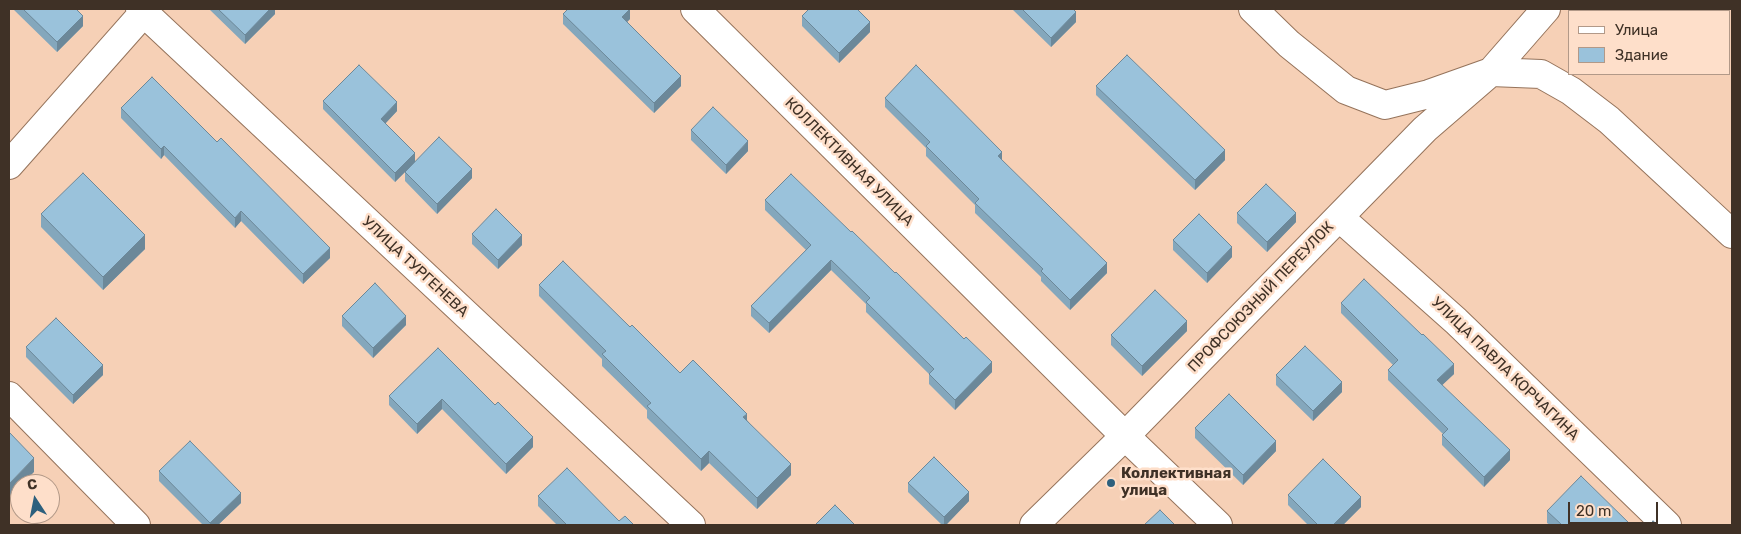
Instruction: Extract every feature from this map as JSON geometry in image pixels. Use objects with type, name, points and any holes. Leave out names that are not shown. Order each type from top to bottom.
[{"type":"street","name":"КОЛЛЕКТИВНАЯ УЛИЦА","points":[[695,9],[1125,436],[1218,525]]},
{"type":"street","points":[[1253,9],[1288,44],[1346,90],[1385,105],[1429,94],[1491,72],[1541,74],[1570,91],[1608,120],[1732,234]]},
{"type":"street","name":"ПРОФСОЮЗНЫЙ ПЕРЕУЛОК","points":[[1034,525],[1125,436],[1425,129],[1491,72],[1546,9]]},
{"type":"street","points":[[9,165],[143,10]]},
{"type":"street","name":"УЛИЦА ТУРГЕНЕВА","points":[[143,10],[691,525]]},
{"type":"street","name":"УЛИЦА ПАВЛА КОРЧАГИНА","points":[[1339,217],[1456,321],[1667,525]]},
{"type":"street","points":[[9,396],[136,525]]},
{"type":"building","points":[[23,9],[76,9],[83,16],[57,42]]},
{"type":"building","points":[[218,9],[270,9],[245,35]]},
{"type":"building","points":[[568,9],[630,9],[622,17],[681,76],[654,103],[563,14]]},
{"type":"building","points":[[809,9],[857,9],[870,22],[839,53],[802,16]]},
{"type":"building","points":[[1022,9],[1073,9],[1076,12],[1051,38]]},
{"type":"building","points":[[1127,55],[1225,150],[1195,180],[1096,86]]},
{"type":"building","points":[[359,65],[397,102],[381,119],[415,153],[395,173],[323,101]]},
{"type":"building","points":[[916,65],[1002,152],[998,156],[1107,263],[1070,300],[1041,271],[1043,269],[975,203],[979,199],[926,146],[930,142],[885,98]]},
{"type":"building","points":[[152,77],[217,142],[221,138],[330,248],[303,274],[241,211],[235,218],[164,146],[161,149],[121,108]]},
{"type":"building","points":[[713,107],[748,141],[726,165],[691,130]]},
{"type":"building","points":[[439,137],[472,169],[437,204],[405,172]]},
{"type":"building","points":[[83,173],[145,235],[103,277],[41,214]]},
{"type":"building","points":[[791,174],[896,272],[964,339],[966,337],[992,362],[955,400],[929,374],[934,369],[866,302],[870,298],[831,260],[769,323],[751,306],[811,245],[765,200]]},
{"type":"building","points":[[1266,184],[1296,213],[1267,242],[1237,213]]},
{"type":"building","points":[[496,209],[522,235],[498,260],[472,234]]},
{"type":"building","points":[[1199,214],[1232,247],[1207,273],[1173,240]]},
{"type":"building","points":[[563,261],[680,373],[693,360],[747,414],[743,417],[791,464],[757,498],[709,451],[701,459],[647,406],[651,403],[602,354],[606,351],[539,285]]},
{"type":"building","points":[[1364,279],[1454,364],[1437,380],[1510,450],[1484,477],[1442,435],[1448,429],[1388,370],[1398,360],[1341,303]]},
{"type":"building","points":[[375,283],[406,316],[373,348],[342,316]]},
{"type":"building","points":[[1155,290],[1187,321],[1142,366],[1111,335]]},
{"type":"building","points":[[56,318],[103,365],[73,395],[26,347]]},
{"type":"building","points":[[1305,346],[1342,382],[1313,411],[1276,375]]},
{"type":"building","points":[[438,348],[495,405],[498,402],[533,437],[506,464],[442,399],[417,424],[389,396]]},
{"type":"building","points":[[1229,394],[1276,441],[1243,475],[1195,428]]},
{"type":"building","points":[[9,432],[34,458],[19,474],[10,474],[9,484]]},
{"type":"building","points":[[190,441],[241,493],[210,523],[159,471]]},
{"type":"building","points":[[934,457],[969,492],[944,517],[908,483]]},
{"type":"building","points":[[1323,459],[1361,497],[1333,525],[1318,525],[1288,495]]},
{"type":"building","points":[[567,468],[619,521],[625,516],[634,525],[567,525],[538,496]]},
{"type":"building","points":[[1581,476],[1631,525],[1562,525],[1547,511]]},
{"type":"building","points":[[835,505],[855,525],[815,525]]},
{"type":"building","points":[[1160,510],[1175,525],[1144,525]]},
{"type":"building","points":[[1653,521],[1658,525],[1649,525]]},
{"type":"place","name":"Коллективная улица","points":[[1111,483]]}]
